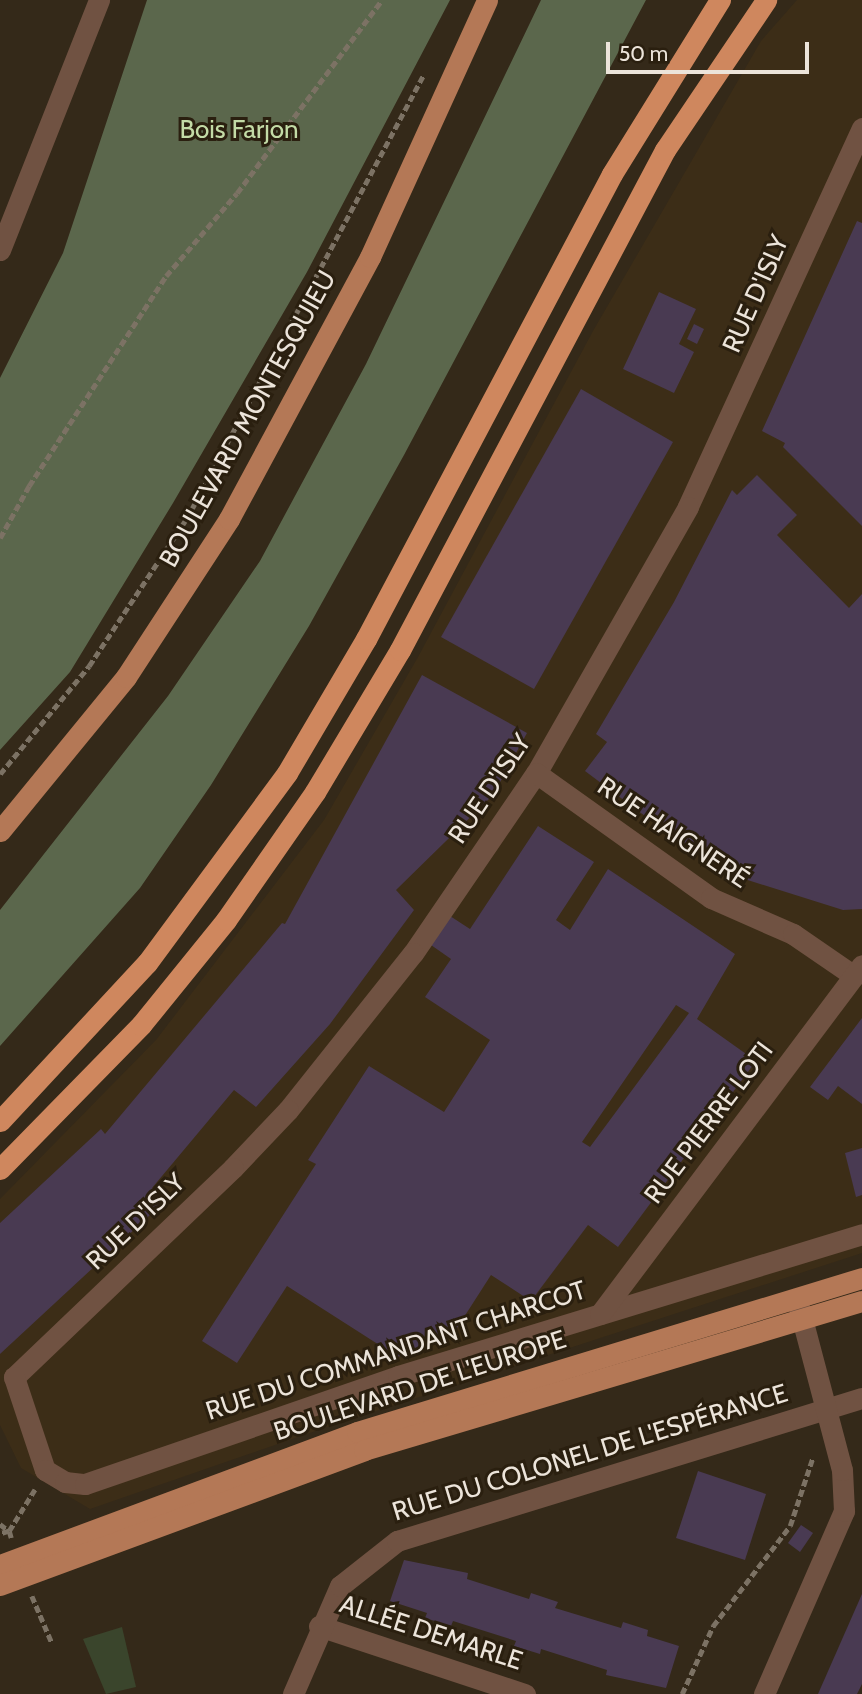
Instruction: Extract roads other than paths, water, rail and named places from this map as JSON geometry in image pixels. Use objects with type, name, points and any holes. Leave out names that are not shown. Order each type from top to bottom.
[{"type":"highway","points":[[0,1121],[79,1041],[164,943],[287,773],[366,639],[624,152],[720,0]]},
{"type":"highway","points":[[0,1169],[160,1002],[233,910],[315,792],[400,650],[665,150],[766,0]]},
{"type":"main road","name":"BOULEVARD MONTESQUIEU","points":[[0,831],[126,677],[229,519],[375,247],[487,0]]},
{"type":"main road","name":"BOULEVARD DE L'EUROPE","points":[[0,1565],[357,1432],[862,1278]]},
{"type":"main road","name":"BOULEVARD DE L'EUROPE","points":[[0,1585],[364,1450],[862,1301]]},
{"type":"street","points":[[0,250],[99,0]]},
{"type":"street","name":"RUE D'ISLY","points":[[14,1377],[233,1168],[288,1110],[413,953],[536,773],[688,506],[862,128]]},
{"type":"street","name":"RUE HAIGNERÉ","points":[[536,773],[711,898],[793,934],[858,970]]},
{"type":"street","name":"RUE PIERRE LOTI","points":[[600,1314],[858,970]]},
{"type":"street","name":"RUE DU COMMANDANT CHARCOT","points":[[14,1377],[45,1470],[65,1482],[85,1484],[363,1388],[862,1234]]},
{"type":"street","points":[[764,1694],[844,1511],[844,1483],[796,1296]]},
{"type":"street","name":"RUE DU COLONEL DE L'ESPÉRANCE","points":[[293,1694],[319,1626],[340,1586],[397,1541],[862,1398]]},
{"type":"street","name":"ALLÉE DEMARLE","points":[[319,1626],[525,1694]]},
{"type":"park label","name":"Bois Farjon","points":[[239,130]]}]
